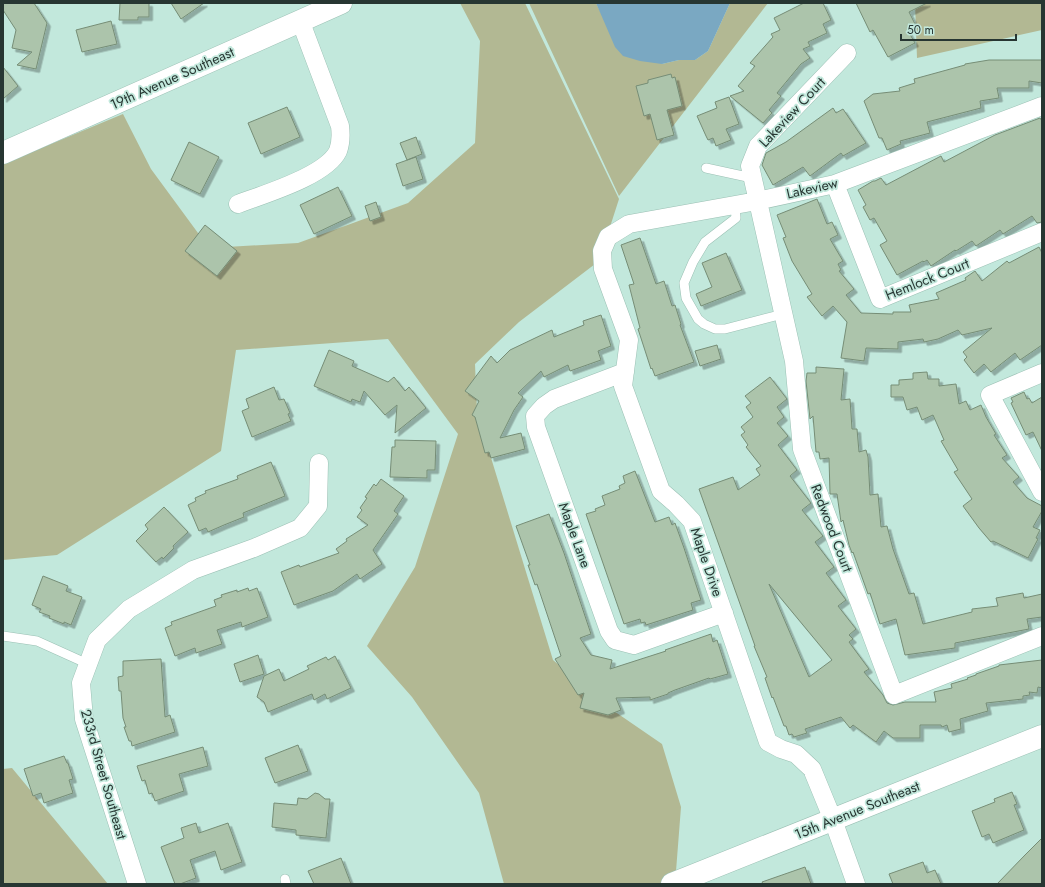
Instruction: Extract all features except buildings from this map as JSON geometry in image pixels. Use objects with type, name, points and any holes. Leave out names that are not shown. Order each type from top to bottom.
[{"type":"street","name":"19th Avenue Southeast","points":[[3,153],[340,3]]},
{"type":"street","points":[[238,204],[311,175],[326,166],[338,151],[341,137],[340,126],[300,20]]},
{"type":"street","name":"Lakeview Court","points":[[758,201],[750,166],[758,146],[847,53]]},
{"type":"street","name":"Lakeview","points":[[603,269],[602,251],[608,237],[628,224],[758,201],[834,184],[1042,106]]},
{"type":"street","name":"Hemlock Court","points":[[834,184],[880,298],[1042,232]]},
{"type":"street","name":"Redwood Court","points":[[758,201],[794,361],[802,449],[894,695],[1042,636]]},
{"type":"street","name":"Maple Drive","points":[[603,269],[629,340],[623,386],[661,491],[692,521],[768,742],[780,749],[796,754],[812,769],[833,820],[856,884]]},
{"type":"street","name":"Maple Lane","points":[[625,372],[554,399],[544,406],[535,416],[536,427],[609,631],[615,640],[634,645],[724,613]]},
{"type":"street","points":[[1042,373],[990,396],[1042,492]]},
{"type":"street","name":"233rd Street Southeast","points":[[137,884],[84,719],[81,683],[97,640],[129,609],[193,570],[254,548],[300,528],[318,506],[319,463]]},
{"type":"street","name":"15th Avenue Southeast","points":[[672,884],[1042,736]]},
{"type":"lane","points":[[706,168],[752,178]]},
{"type":"lane","points":[[735,205],[736,218],[705,242],[694,262],[684,283],[686,298],[698,319],[704,324],[715,329],[725,329],[783,314]]},
{"type":"lane","points":[[3,636],[37,641],[88,664]]},
{"type":"green space","points":[[460,3],[525,3],[619,199],[599,261],[519,322],[475,364],[477,412],[553,660],[611,709],[662,744],[681,807],[675,884],[504,884],[479,793],[412,697],[367,646],[415,567],[458,434],[388,339],[236,350],[221,451],[57,555],[3,560],[3,164],[123,114],[151,169],[209,248],[298,243],[408,203],[475,143],[480,41]]},
{"type":"green space","points":[[529,3],[596,3],[604,19],[662,64],[679,60],[695,60],[708,51],[730,3],[768,3],[619,196]]},
{"type":"green space","points":[[915,3],[1042,3],[1042,30],[917,58]]},
{"type":"green space","points":[[12,768],[108,884],[3,884],[3,769]]},
{"type":"water","points":[[596,3],[730,3],[708,51],[695,60],[679,60],[662,64],[640,61],[623,56],[615,47]]}]
